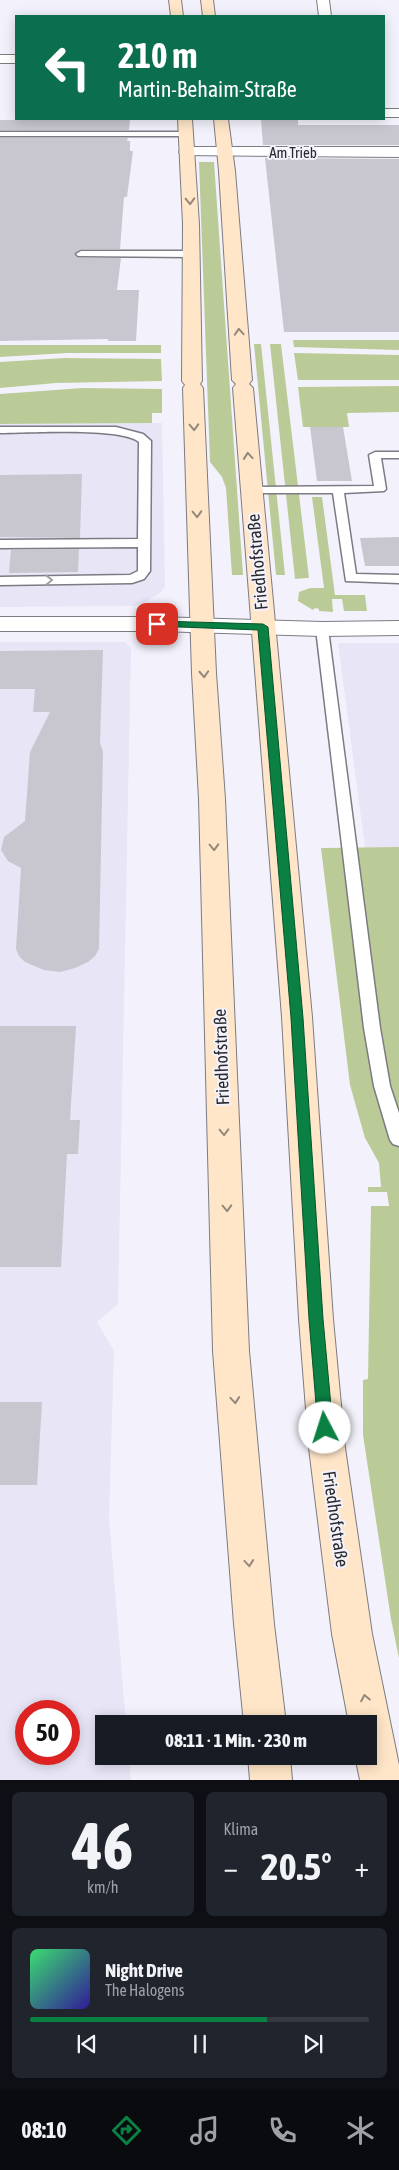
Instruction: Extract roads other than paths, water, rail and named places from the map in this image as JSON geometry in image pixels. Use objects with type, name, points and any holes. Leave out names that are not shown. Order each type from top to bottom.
[{"type":"main road","points":[[176,0],[177,15]]},
{"type":"main road","points":[[207,0],[208,15]]},
{"type":"main road","name":"Friedhofstraße","points":[[221,120],[297,1018],[327,1448],[352,1634],[381,1780]]},
{"type":"main road","name":"Friedhofstraße","points":[[186,126],[193,384],[202,625],[212,798],[231,1335],[254,1624],[264,1715]]},
{"type":"main road","points":[[270,1765],[271,1780]]},
{"type":"street","points":[[323,0],[325,15]]},
{"type":"street","points":[[0,59],[15,59]]},
{"type":"street","points":[[385,113],[399,113]]},
{"type":"street","name":"Am Trieb","points":[[187,152],[399,152]]},
{"type":"street","points":[[0,624],[202,625],[322,629],[399,628]]},
{"type":"lane","points":[[0,134],[186,126]]},
{"type":"lane","points":[[81,254],[190,254]]},
{"type":"lane","points":[[0,430],[116,430],[140,436],[145,440],[144,571],[140,576],[132,579],[0,581]]},
{"type":"lane","points":[[251,490],[380,489],[375,455],[399,455]]},
{"type":"lane","points":[[338,490],[350,578],[399,579]]},
{"type":"lane","points":[[0,544],[144,543]]},
{"type":"lane","points":[[322,629],[372,1028],[382,1086],[399,1140]]}]
